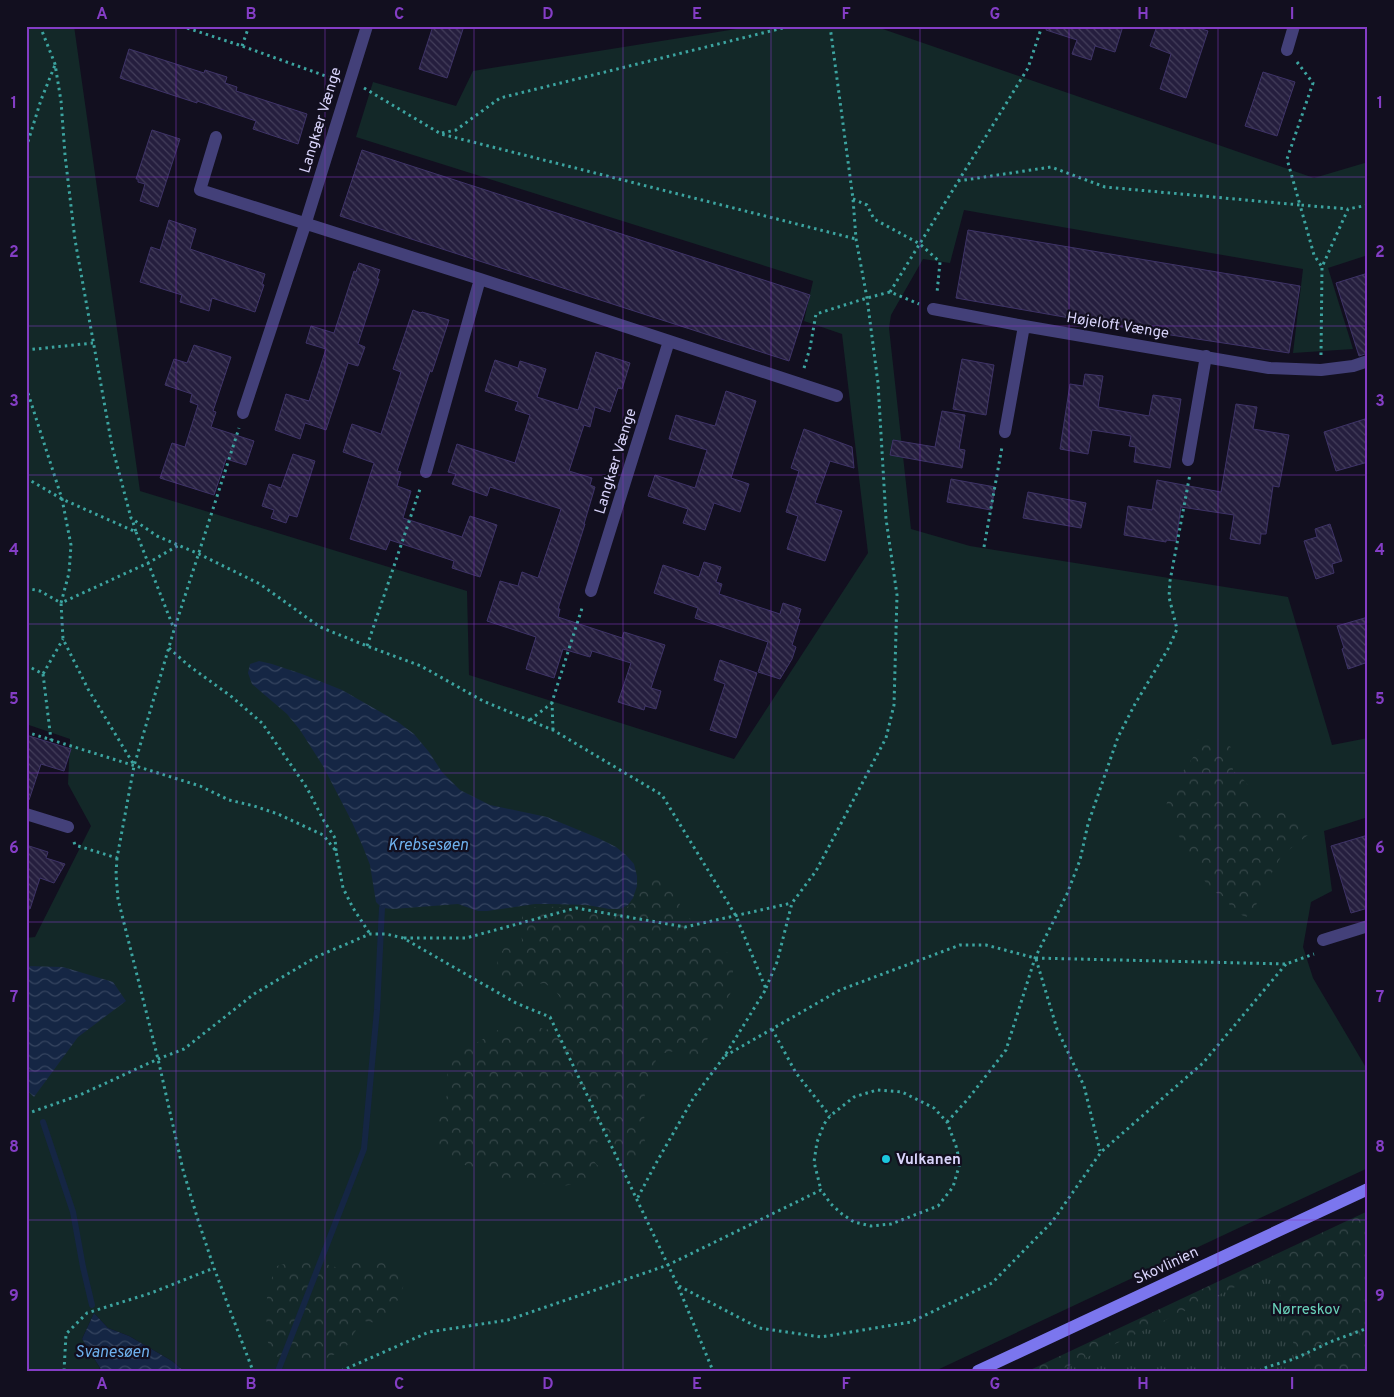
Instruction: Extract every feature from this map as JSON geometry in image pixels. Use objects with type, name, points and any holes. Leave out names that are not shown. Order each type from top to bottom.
[{"type":"street","name":"Langkær Vænge","points":[[244,412],[367,26]]},
{"type":"street","points":[[1287,50],[1294,26]]},
{"type":"street","points":[[216,137],[200,190],[837,396]]},
{"type":"street","points":[[426,472],[480,279]]},
{"type":"street","name":"Højeloft Vænge","points":[[933,309],[1270,368],[1321,370],[1353,366],[1368,361]]},
{"type":"street","points":[[1005,432],[1024,326]]},
{"type":"street","name":"Langkær Vænge","points":[[591,591],[669,341]]},
{"type":"street","points":[[1188,460],[1206,356]]},
{"type":"street","points":[[26,814],[68,827]]},
{"type":"street","points":[[1323,940],[1368,926]]},
{"type":"street","name":"Skovlinien","points":[[978,1371],[1368,1189]]},
{"type":"path","points":[[181,26],[348,84],[367,88],[441,134],[856,239]]},
{"type":"path","points":[[242,46],[249,26]]},
{"type":"path","points":[[441,134],[456,130],[500,98],[792,26]]},
{"type":"path","points":[[637,1199],[694,1097],[724,1057],[766,989],[777,962],[792,903],[816,871],[886,738],[894,705],[897,595],[886,519],[878,383],[856,239],[853,199],[830,26]]},
{"type":"path","points":[[890,292],[1028,68],[1042,26]]},
{"type":"path","points":[[41,27],[55,64],[61,101],[64,155],[75,240],[112,446],[131,518],[174,630]]},
{"type":"path","points":[[1287,50],[1314,83],[1287,159],[1314,255],[1322,268]]},
{"type":"path","points":[[26,148],[55,64]]},
{"type":"path","points":[[958,181],[1051,167],[1105,188],[1348,209],[1368,205]]},
{"type":"path","points":[[800,383],[810,348],[816,314],[890,292],[933,309],[939,288],[940,262],[920,244],[874,219],[867,205],[853,199]]},
{"type":"path","points":[[1321,370],[1322,268],[1348,209]]},
{"type":"path","points":[[26,350],[93,343]]},
{"type":"path","points":[[26,387],[62,499],[71,544],[69,573],[60,603],[63,639],[88,689],[134,766]]},
{"type":"path","points":[[244,412],[174,630],[134,766],[117,858],[116,874],[118,899],[158,1058],[183,1170],[214,1268],[253,1371]]},
{"type":"path","points":[[984,547],[1005,432]]},
{"type":"path","points":[[947,1122],[968,1099],[1006,1050],[1035,958],[1067,894],[1080,860],[1088,824],[1118,737],[1135,704],[1168,649],[1177,629],[1169,597],[1192,468],[1188,460]]},
{"type":"path","points":[[367,646],[426,472]]},
{"type":"path","points":[[26,478],[62,499],[136,532]]},
{"type":"path","points":[[131,518],[157,536],[260,584],[320,627],[421,666],[484,701],[553,730],[662,795],[736,916],[766,989]]},
{"type":"path","points":[[60,603],[148,562],[179,545]]},
{"type":"path","points":[[26,588],[40,591],[60,603]]},
{"type":"path","points":[[553,730],[552,702],[584,603],[591,591]]},
{"type":"path","points":[[51,740],[43,674],[63,639]]},
{"type":"path","points":[[169,648],[262,723],[307,788],[335,838],[343,888],[353,908],[373,934]]},
{"type":"path","points":[[26,665],[43,674]]},
{"type":"path","points":[[530,720],[552,702]]},
{"type":"path","points":[[26,732],[200,786],[229,800],[278,814],[323,835],[336,851]]},
{"type":"path","points":[[68,827],[75,845],[117,858]]},
{"type":"path","points":[[26,1114],[80,1096],[158,1058],[184,1049],[254,994],[316,957],[373,934],[386,934],[403,938],[466,938],[576,908],[686,927],[792,903]]},
{"type":"path","points":[[403,938],[516,1002],[550,1017],[678,1286],[713,1371]]},
{"type":"path","points":[[724,1057],[840,990],[960,945],[986,945],[1035,958],[1286,964],[1314,954],[1323,940]]},
{"type":"path","points":[[1035,958],[1057,1029],[1084,1086],[1100,1152]]},
{"type":"path","points":[[678,1286],[759,1328],[821,1337],[910,1322],[992,1283],[1052,1222],[1100,1152],[1203,1063],[1286,964]]},
{"type":"path","points":[[772,1029],[796,1073],[830,1116]]},
{"type":"path","points":[[876,1090],[902,1092],[934,1108],[947,1122],[960,1163],[953,1187],[938,1206],[891,1224],[871,1226],[854,1222],[842,1214],[821,1190],[814,1162],[817,1142],[824,1124],[830,1116],[854,1097],[876,1090]]},
{"type":"path","points":[[341,1371],[429,1332],[508,1320],[668,1265],[821,1190]]},
{"type":"path","points":[[64,1371],[66,1334],[87,1313],[151,1293],[214,1268]]},
{"type":"path","points":[[1259,1371],[1294,1359],[1330,1342],[1368,1328]]},
{"type":"green space","points":[[26,26],[74,26],[140,491],[467,591],[469,675],[734,759],[868,553],[842,334],[804,321],[813,281],[356,137],[373,82],[456,106],[473,71],[755,26],[874,26],[1314,178],[1368,162],[1368,255],[1328,268],[1353,349],[1293,353],[1303,269],[964,210],[950,263],[923,259],[891,315],[889,328],[911,529],[970,546],[1288,597],[1332,745],[1368,738],[1368,817],[1324,831],[1332,891],[1311,902],[1303,947],[1313,978],[1368,1071],[1368,1168],[935,1371],[184,1371],[172,1361],[129,1336],[108,1328],[94,1313],[82,1339],[100,1368],[98,1371],[26,1371],[26,938],[35,937],[91,826],[68,784],[70,739],[26,724]]},
{"type":"green space","points":[[1198,739],[1220,741],[1231,747],[1233,771],[1248,785],[1245,800],[1261,816],[1286,810],[1306,823],[1308,835],[1282,855],[1260,894],[1254,911],[1246,917],[1233,911],[1226,898],[1211,890],[1189,858],[1166,807],[1170,789],[1194,756]]},
{"type":"green space","points":[[660,878],[676,891],[682,913],[695,922],[709,941],[726,951],[733,961],[733,988],[701,1052],[690,1059],[675,1051],[659,1054],[644,1086],[646,1110],[642,1128],[647,1150],[639,1159],[626,1158],[604,1138],[593,1145],[588,1154],[598,1166],[597,1178],[564,1186],[501,1178],[465,1165],[438,1146],[438,1117],[450,1088],[445,1062],[508,1024],[523,1023],[546,1030],[563,1021],[561,999],[550,987],[544,983],[514,988],[503,983],[496,972],[498,959],[505,946],[522,941],[522,919],[527,908],[563,907],[622,912],[635,900],[641,885]]},
{"type":"green space","name":"Nørreskov","points":[[1368,1211],[1368,1371],[1028,1371]]},
{"type":"green space","points":[[377,1256],[401,1271],[405,1281],[401,1293],[386,1317],[373,1322],[362,1320],[345,1349],[321,1361],[294,1360],[274,1356],[267,1340],[266,1309],[268,1287],[277,1266],[292,1262],[314,1260],[338,1268]]},
{"type":"green space","points":[[1273,1269],[1301,1371],[1058,1371]]},
{"type":"water","name":"Krebsesøen","points":[[259,661],[302,674],[342,690],[398,722],[414,734],[442,772],[460,790],[490,805],[547,817],[616,847],[634,864],[637,886],[633,898],[628,905],[620,909],[587,905],[552,904],[535,904],[487,911],[478,911],[458,904],[393,909],[382,908],[376,902],[370,865],[363,847],[323,766],[300,730],[287,714],[252,684],[248,673],[250,664]]},
{"type":"water","points":[[26,966],[63,967],[113,982],[126,1001],[78,1037],[34,1097],[26,1089]]},
{"type":"water","name":"Svanesøen","points":[[94,1313],[108,1328],[129,1336],[172,1361],[184,1371],[102,1371],[82,1339]]},
{"type":"building","points":[[433,26],[464,26],[447,78],[419,69]]},
{"type":"building","points":[[1047,26],[1123,26],[1115,52],[1095,46],[1091,60],[1072,54],[1077,40],[1046,30]]},
{"type":"building","points":[[1157,26],[1193,26],[1208,31],[1186,98],[1160,89],[1171,54],[1150,46]]},
{"type":"building","points":[[129,49],[204,73],[205,70],[227,77],[225,83],[237,87],[236,91],[307,114],[298,144],[253,129],[256,121],[120,78]]},
{"type":"building","points":[[1263,72],[1295,82],[1277,136],[1245,126]]},
{"type":"building","points":[[152,130],[180,139],[158,207],[140,201],[145,184],[138,182],[138,179],[136,179]]},
{"type":"building","points":[[362,150],[810,295],[789,361],[340,216]]},
{"type":"building","points":[[169,220],[196,229],[190,249],[265,274],[262,284],[264,285],[255,312],[212,298],[209,311],[180,302],[182,295],[140,282],[151,247],[160,250]]},
{"type":"building","points":[[968,230],[1300,286],[1289,353],[1138,330],[956,298]]},
{"type":"building","points":[[359,263],[380,270],[377,279],[379,279],[358,344],[365,347],[358,366],[348,363],[326,430],[305,423],[300,439],[275,430],[286,394],[309,401],[326,349],[306,343],[311,326],[334,333],[354,271],[356,272]]},
{"type":"building","points":[[1368,273],[1368,353],[1359,356],[1336,283]]},
{"type":"building","points":[[413,310],[449,320],[397,471],[401,472],[397,486],[411,491],[403,518],[462,537],[470,516],[497,525],[480,577],[452,568],[454,561],[390,540],[386,550],[350,539],[374,463],[343,452],[352,424],[381,434],[401,372],[393,369]]},
{"type":"building","points":[[194,345],[231,357],[213,411],[216,412],[211,427],[254,441],[246,465],[226,459],[214,495],[160,478],[172,443],[185,447],[198,405],[190,402],[192,394],[165,385],[174,359],[187,363]]},
{"type":"building","points":[[596,352],[630,363],[622,389],[618,388],[610,412],[595,407],[590,427],[584,425],[569,471],[592,478],[590,485],[595,487],[558,609],[560,609],[558,617],[622,638],[624,632],[665,645],[651,688],[661,691],[656,709],[645,706],[644,710],[618,702],[631,663],[592,651],[590,657],[563,649],[554,678],[526,669],[536,637],[487,621],[500,581],[518,586],[522,572],[538,578],[561,509],[490,487],[487,496],[452,484],[456,474],[448,472],[457,444],[515,463],[530,415],[515,410],[518,402],[485,391],[495,360],[518,368],[520,361],[546,369],[537,397],[578,410]]},
{"type":"building","points":[[962,359],[994,365],[986,415],[953,409]]},
{"type":"building","points":[[1085,374],[1103,376],[1098,407],[1149,416],[1153,395],[1181,399],[1170,468],[1134,462],[1136,447],[1129,446],[1131,436],[1092,430],[1088,454],[1060,449],[1070,384],[1083,386]]},
{"type":"building","points":[[726,391],[756,401],[731,478],[749,484],[740,512],[714,503],[705,530],[683,523],[688,509],[648,496],[655,475],[695,488],[707,450],[669,439],[676,415],[715,426]]},
{"type":"building","points":[[1236,404],[1257,407],[1253,429],[1289,435],[1279,487],[1273,486],[1266,534],[1261,534],[1260,544],[1230,539],[1234,515],[1181,507],[1176,541],[1166,540],[1166,542],[1124,535],[1128,506],[1152,510],[1157,480],[1221,492]]},
{"type":"building","points":[[942,411],[965,415],[959,449],[965,450],[962,468],[890,455],[893,440],[935,447]]},
{"type":"building","points":[[1368,418],[1368,462],[1336,471],[1324,432]]},
{"type":"building","points":[[804,429],[852,447],[854,468],[830,461],[815,503],[842,511],[825,561],[787,549],[798,516],[786,512],[799,471],[791,468]]},
{"type":"building","points":[[293,454],[315,461],[297,517],[289,515],[286,523],[271,518],[274,510],[262,506],[269,484],[281,488]]},
{"type":"building","points":[[951,479],[995,487],[991,510],[947,502]]},
{"type":"building","points":[[1028,492],[1086,503],[1081,528],[1023,518]]},
{"type":"building","points":[[1330,524],[1342,561],[1332,564],[1334,573],[1316,579],[1304,541],[1317,537],[1315,529]]},
{"type":"building","points":[[704,562],[721,567],[716,582],[722,584],[719,594],[780,614],[783,603],[801,609],[798,619],[800,620],[792,645],[796,647],[792,659],[780,679],[758,672],[768,642],[695,618],[698,608],[654,593],[663,565],[699,577]]},
{"type":"building","points":[[1368,617],[1368,662],[1348,669],[1337,626]]},
{"type":"building","points":[[720,660],[757,673],[736,738],[710,730],[725,684],[714,680]]},
{"type":"building","points":[[26,735],[71,749],[64,771],[41,764],[29,800],[26,799]]},
{"type":"building","points":[[1368,835],[1368,908],[1351,913],[1331,846]]},
{"type":"building","points":[[26,845],[48,852],[46,858],[65,864],[54,883],[40,878],[30,909],[26,908]]},
{"type":"waterway","points":[[278,1371],[364,1149],[377,1010],[382,908]]},
{"type":"waterway","points":[[43,1122],[73,1212],[92,1305]]},
{"type":"place","name":"Vulkanen","points":[[886,1159]]}]
